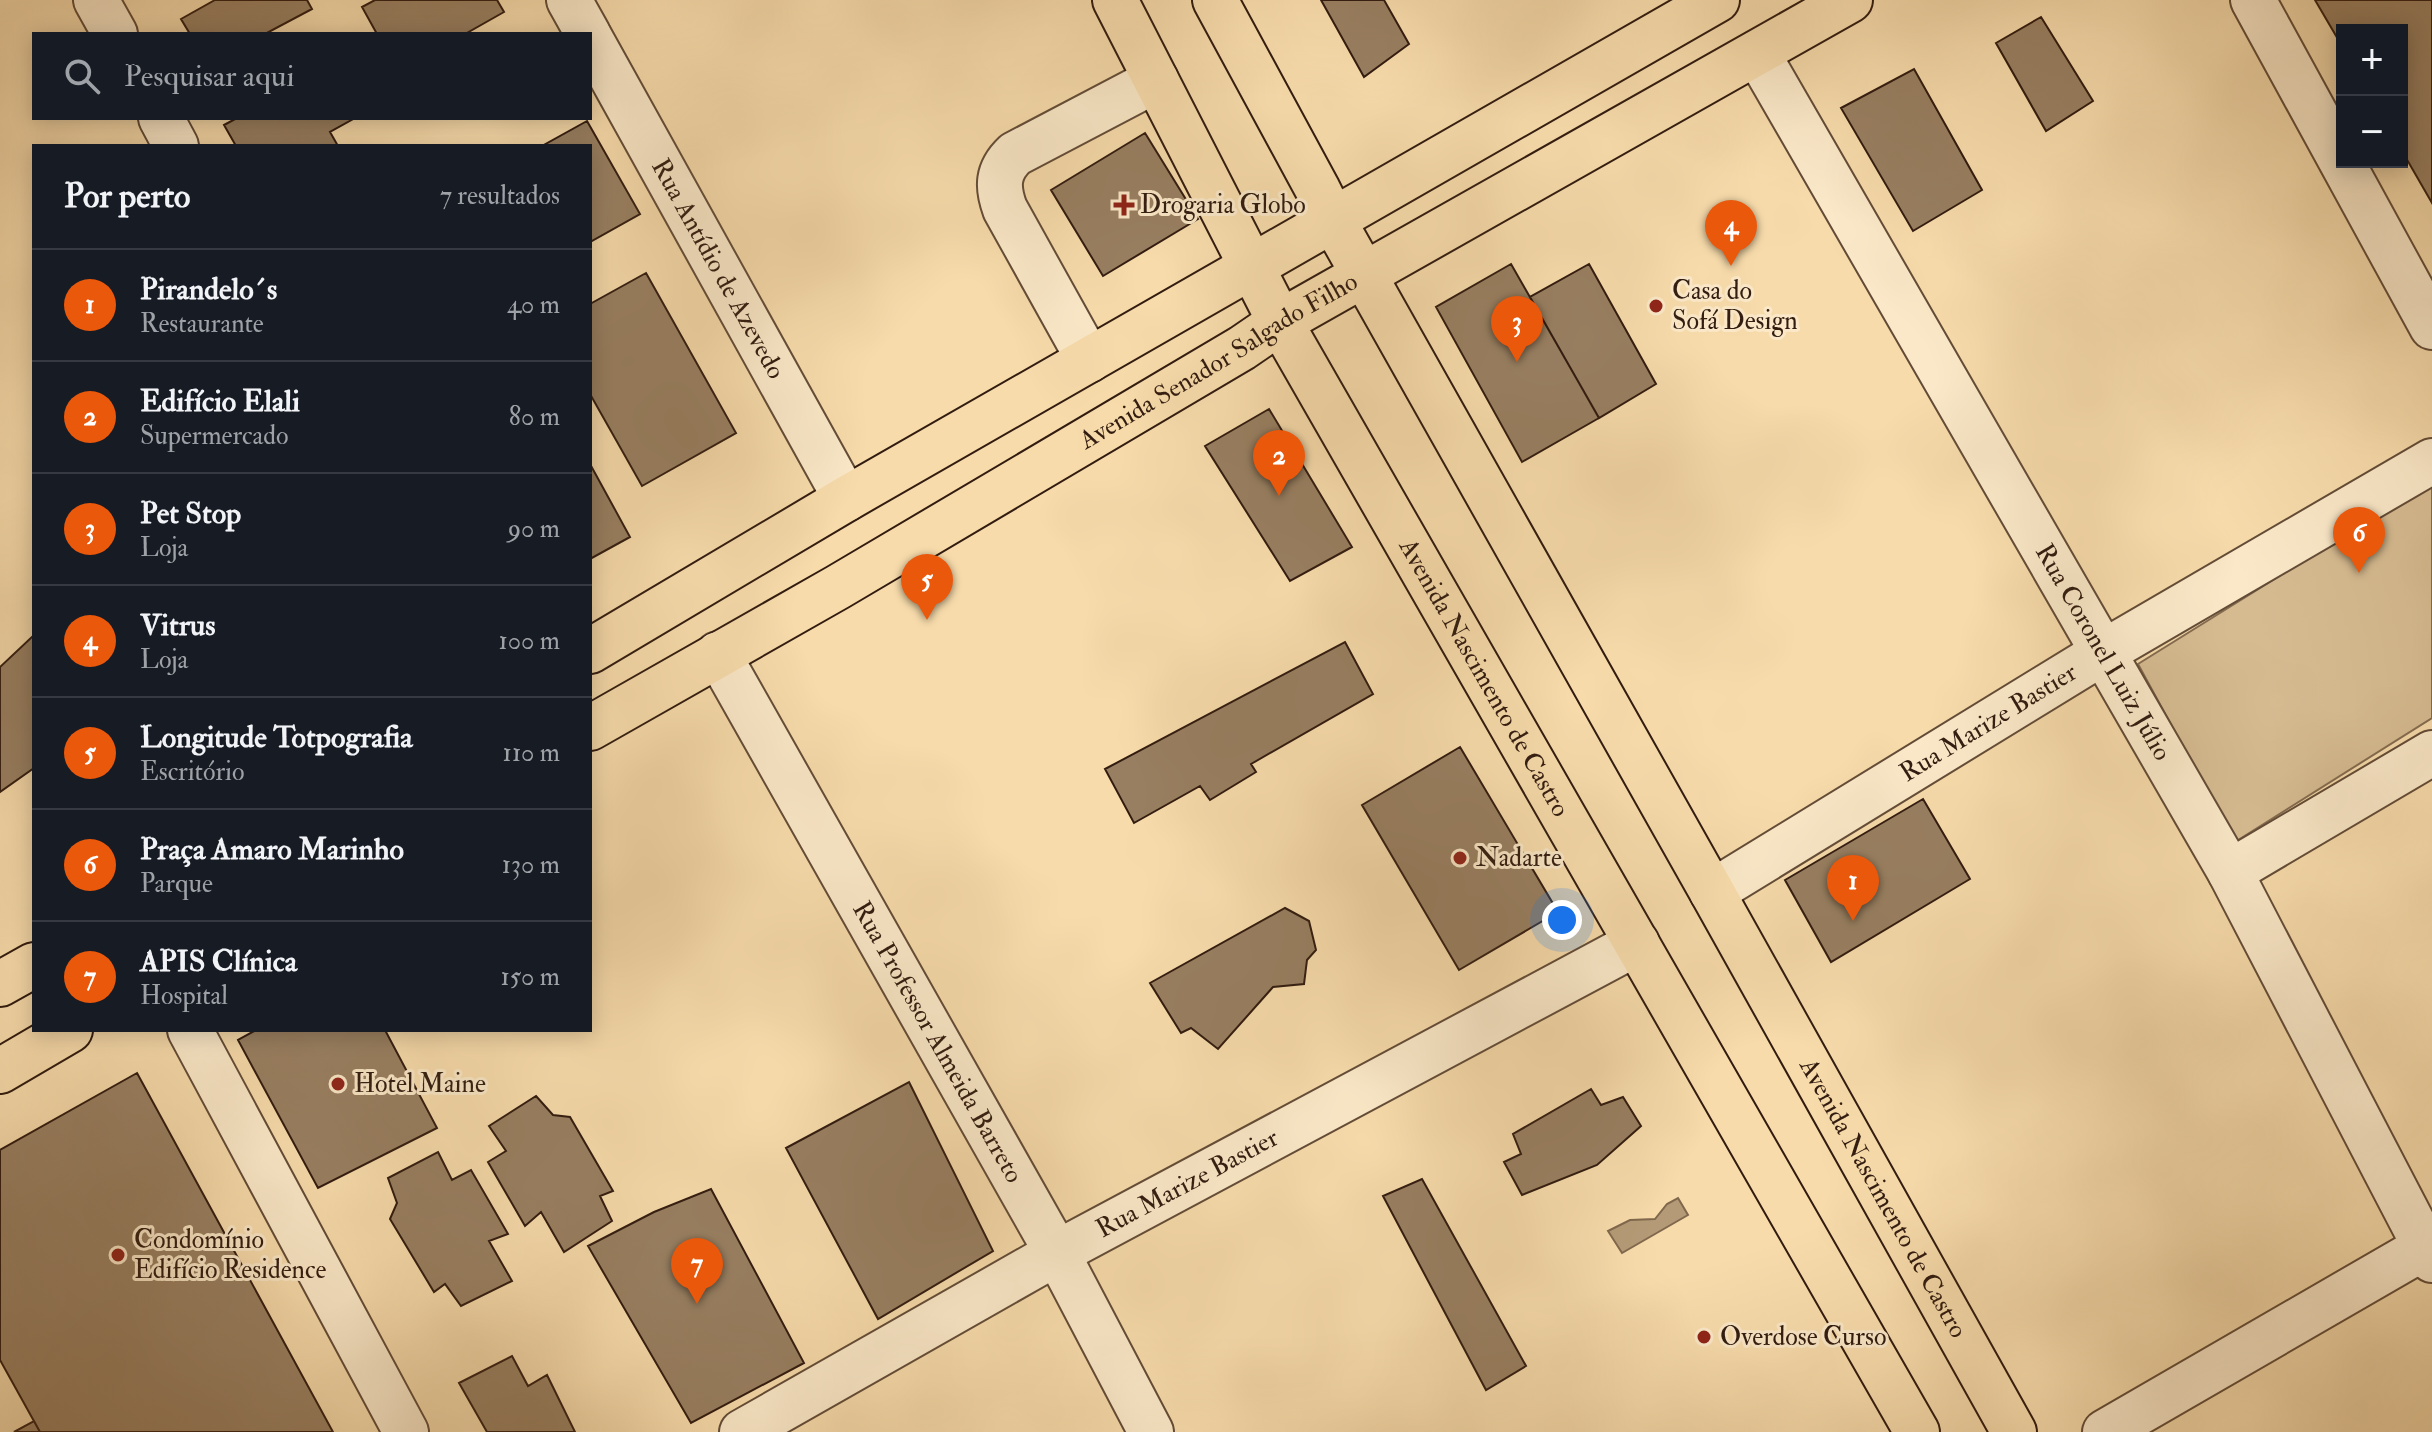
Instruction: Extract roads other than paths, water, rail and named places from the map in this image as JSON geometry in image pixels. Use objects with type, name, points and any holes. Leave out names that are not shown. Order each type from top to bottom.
[{"type":"main road","name":"Avenida Nascimento de Castro","points":[[1115,0],[1280,322],[1917,1432]]},
{"type":"main road","name":"Avenida Nascimento de Castro","points":[[1215,0],[1333,220],[2014,1432]]},
{"type":"main road","points":[[592,650],[846,499],[1717,0]]},
{"type":"main road","name":"Avenida Senador Salgado Filho","points":[[592,727],[851,579],[1242,348],[1280,322],[1850,0]]},
{"type":"main road","points":[[0,984],[32,966]]},
{"type":"main road","points":[[0,1071],[67,1032]]},
{"type":"street","points":[[96,0],[114,32]]},
{"type":"street","name":"Rua Antídio de Azevedo","points":[[569,0],[587,32]]},
{"type":"street","points":[[2253,0],[2432,327]]},
{"type":"street","name":"Rua Antídio de Azevedo","points":[[592,41],[846,499]]},
{"type":"street","name":"Rua Coronel Luiz Júlio","points":[[1757,53],[2230,872],[2430,1250]]},
{"type":"street","points":[[1089,360],[1005,209],[999,184],[1001,171],[1015,154],[1156,80]]},
{"type":"street","points":[[162,120],[175,144]]},
{"type":"street","name":"Rua Marize Bastier","points":[[1712,892],[2102,653],[2432,461]]},
{"type":"street","name":"Rua Professor Almeida Barreto","points":[[718,654],[1057,1253],[1151,1432]]},
{"type":"street","points":[[2230,872],[2432,753]]},
{"type":"street","name":"Rua Marize Bastier","points":[[742,1432],[1057,1253],[1637,943]]},
{"type":"street","points":[[191,1032],[406,1432]]},
{"type":"street","points":[[2105,1432],[2430,1250]]},
{"type":"place","name":"Drogaria Globo","points":[[1124,205]]},
{"type":"place","name":"Vitrus","points":[[1731,266]]},
{"type":"place","name":"Casa do Sofá Design","points":[[1656,306]]},
{"type":"place","name":"Pet Stop","points":[[1517,362]]},
{"type":"place","name":"Edifício Elali","points":[[1279,496]]},
{"type":"place","name":"Praça Amaro Marinho","points":[[2359,573]]},
{"type":"place","name":"Longitude Totpografia","points":[[927,620]]},
{"type":"place","name":"Nadarte","points":[[1460,858]]},
{"type":"place","name":"Pirandelo´s","points":[[1853,921]]},
{"type":"place","name":"Hotel Maine","points":[[338,1084]]},
{"type":"place","name":"Condomínio Edifício Residence","points":[[118,1255]]},
{"type":"place","name":"APIS Clínica","points":[[697,1304]]},
{"type":"place","name":"Overdose Curso","points":[[1704,1337]]}]
